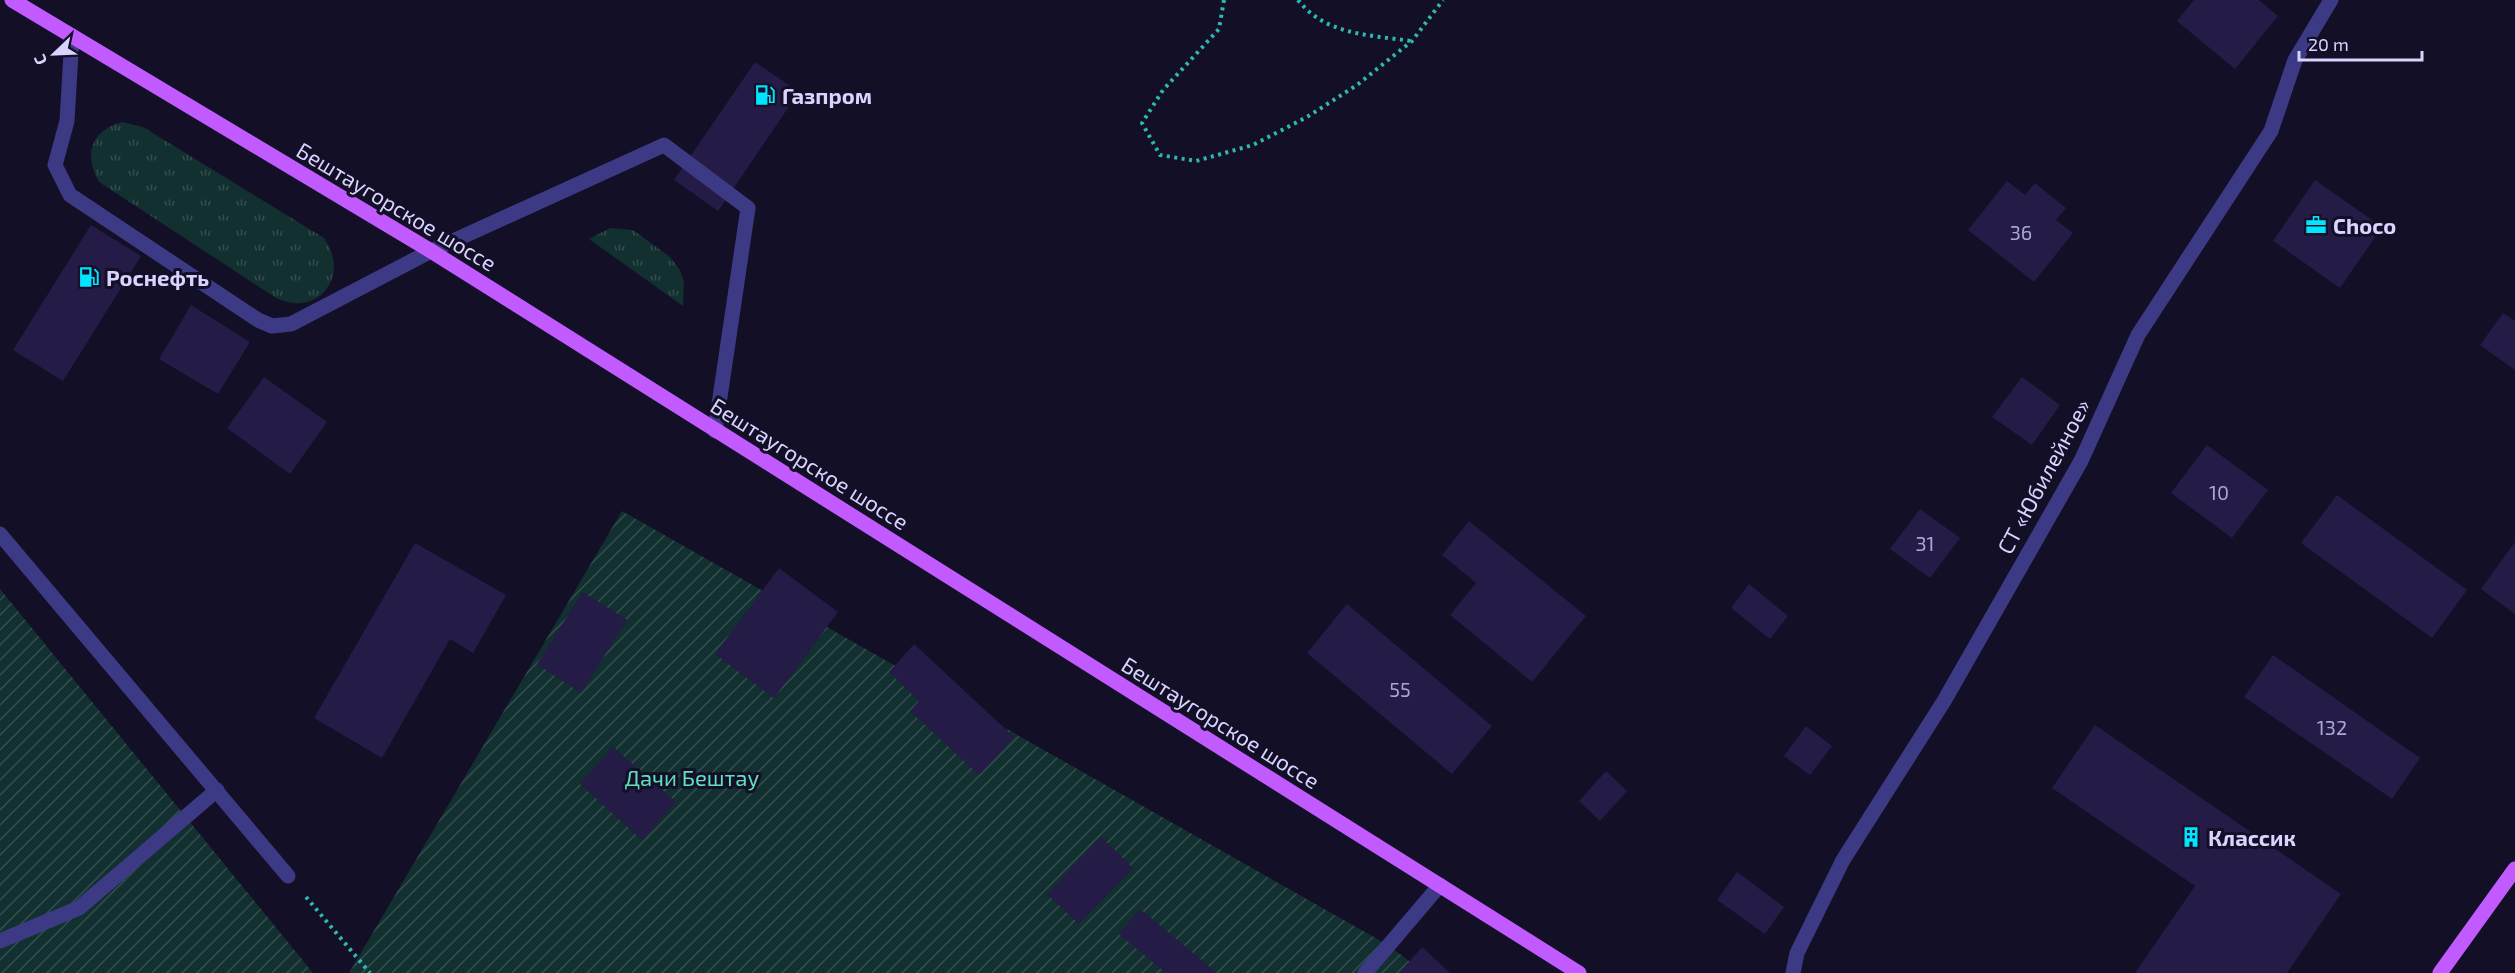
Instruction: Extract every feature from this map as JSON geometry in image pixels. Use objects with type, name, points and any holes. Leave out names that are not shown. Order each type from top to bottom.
[{"type":"main road","name":"Бештаугорское шоссе","points":[[12,0],[431,250],[1579,973]]},
{"type":"main road","points":[[2440,973],[2515,868]]},
{"type":"street","name":"СТ «Юбилейное»","points":[[1793,973],[1797,953],[1843,860],[1944,701],[2081,461],[2138,335],[2271,131],[2295,60],[2331,0]]},
{"type":"street","points":[[72,36],[67,121],[54,165],[70,195],[258,320],[272,326],[291,324],[431,250],[664,146],[748,208],[715,430]]},
{"type":"street","points":[[0,534],[288,876]]},
{"type":"street","points":[[0,940],[79,908],[217,790]]},
{"type":"street","points":[[1365,973],[1440,885]]},
{"type":"path","points":[[1224,0],[1219,29],[1163,90],[1142,123],[1160,155],[1196,161],[1253,145],[1308,117],[1357,85],[1412,41],[1443,0]]},
{"type":"path","points":[[1298,0],[1306,10],[1334,28],[1412,41]]},
{"type":"path","points":[[288,876],[370,973]]},
{"type":"green space","points":[[122,122],[143,127],[324,238],[331,252],[334,266],[332,279],[326,290],[317,298],[305,302],[291,303],[276,298],[99,182],[91,162],[93,145],[103,131]]},
{"type":"green space","points":[[610,228],[633,230],[670,257],[680,270],[684,282],[683,306],[589,239]]},
{"type":"green space","name":"Дачи Бештау","points":[[622,511],[1388,945],[1425,973],[349,973]]},
{"type":"green space","points":[[0,589],[313,973],[0,973]]},
{"type":"building","points":[[2194,0],[2259,0],[2278,16],[2235,69],[2177,21]]},
{"type":"building","points":[[755,62],[799,92],[718,211],[674,180]]},
{"type":"building","points":[[2315,180],[2382,227],[2340,288],[2273,241]]},
{"type":"building","points":[[2007,181],[2025,195],[2035,183],[2066,208],[2056,220],[2073,233],[2034,282],[1968,230]]},
{"type":"building","points":[[91,225],[141,256],[63,381],[13,350]]},
{"type":"building","points":[[191,305],[250,342],[218,394],[159,359]]},
{"type":"building","points":[[2503,313],[2515,321],[2515,370],[2480,345]]},
{"type":"building","points":[[264,377],[327,422],[290,474],[227,428]]},
{"type":"building","points":[[2022,377],[2060,405],[2032,445],[1992,417]]},
{"type":"building","points":[[2207,445],[2268,490],[2232,538],[2171,493]]},
{"type":"building","points":[[2337,495],[2467,590],[2432,638],[2301,543]]},
{"type":"building","points":[[1920,509],[1960,538],[1930,578],[1890,549]]},
{"type":"building","points":[[1469,521],[1586,616],[1532,682],[1450,615],[1476,583],[1442,555]]},
{"type":"building","points":[[2515,542],[2515,614],[2481,589]]},
{"type":"building","points":[[415,543],[506,595],[473,653],[450,639],[382,758],[314,718]]},
{"type":"building","points":[[779,568],[838,612],[774,698],[715,654]]},
{"type":"building","points":[[1749,584],[1788,616],[1770,639],[1731,608]]},
{"type":"building","points":[[583,592],[627,620],[581,693],[537,664]]},
{"type":"building","points":[[1347,604],[1492,726],[1452,774],[1307,653]]},
{"type":"building","points":[[914,644],[1014,737],[979,775],[910,711],[919,701],[889,672]]},
{"type":"building","points":[[2273,655],[2420,758],[2392,799],[2244,697]]},
{"type":"building","name":"Классик","points":[[2095,725],[2341,894],[2287,973],[2135,973],[2195,886],[2052,788]]},
{"type":"building","points":[[1806,726],[1832,746],[1810,775],[1784,756]]},
{"type":"building","points":[[613,747],[676,802],[642,840],[580,784]]},
{"type":"building","points":[[1606,771],[1627,791],[1600,821],[1579,801]]},
{"type":"building","points":[[1101,837],[1133,868],[1079,924],[1047,894]]},
{"type":"building","points":[[1737,872],[1784,907],[1765,934],[1717,900]]},
{"type":"building","points":[[1140,909],[1217,973],[1166,973],[1119,934]]},
{"type":"building","points":[[1422,947],[1450,973],[1399,973]]},
{"type":"place","name":"Газпром","points":[[765,95]]},
{"type":"place","name":"Choco","points":[[2316,225]]},
{"type":"place","name":"Роснефть","points":[[89,277]]},
{"type":"place","name":"Классик","points":[[2191,837]]}]
